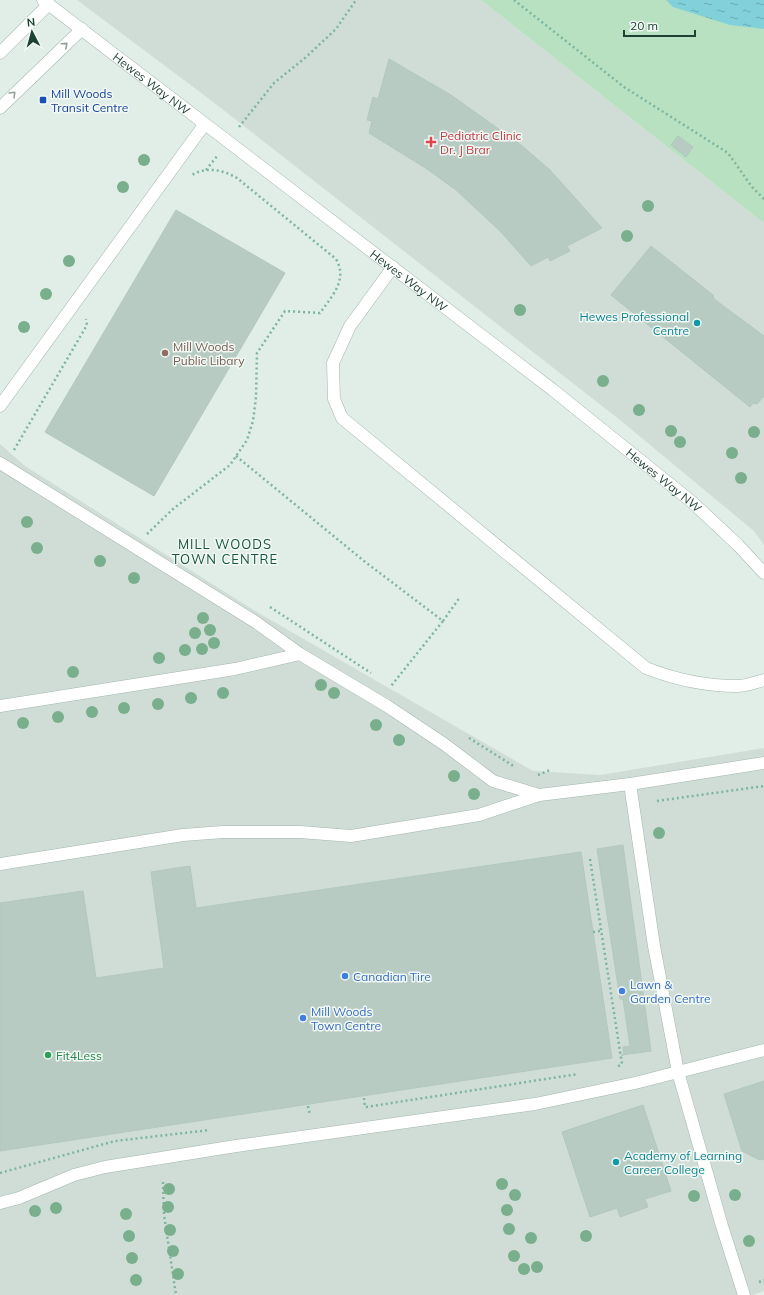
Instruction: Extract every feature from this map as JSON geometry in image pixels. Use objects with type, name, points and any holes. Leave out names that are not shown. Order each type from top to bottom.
[{"type":"street","name":"Hewes Way NW","points":[[46,2],[204,125],[254,160],[553,390],[692,502],[738,545],[764,573]]},
{"type":"street","points":[[0,53],[46,2]]},
{"type":"street","points":[[0,108],[82,29]]},
{"type":"street","points":[[0,406],[204,125]]},
{"type":"street","points":[[393,267],[350,326],[333,363],[334,399],[342,418],[646,668],[664,675],[698,682],[738,686],[764,680]]},
{"type":"street","points":[[0,463],[257,623],[300,654],[387,706],[444,744],[493,781],[539,795]]},
{"type":"street","points":[[0,706],[235,669],[300,654]]},
{"type":"street","points":[[0,864],[183,835],[223,832],[300,832],[351,836],[479,815],[539,795],[630,784],[764,763]]},
{"type":"street","points":[[630,784],[655,954],[678,1072],[722,1226],[744,1295]]},
{"type":"street","points":[[0,1203],[19,1198],[74,1175],[106,1167],[236,1146],[535,1104],[678,1072],[764,1050]]},
{"type":"path","points":[[240,125],[274,83],[305,58],[336,29],[356,0]]},
{"type":"path","points":[[514,0],[624,87],[728,153],[733,158],[752,187],[764,199]]},
{"type":"path","points":[[144,537],[173,509],[230,465],[246,440],[253,421],[256,397],[257,353],[285,311],[320,313],[339,286],[342,275],[336,259],[237,178],[226,171],[216,170],[195,173],[186,178]]},
{"type":"path","points":[[13,452],[87,325],[86,315]]},
{"type":"path","points":[[236,456],[364,560],[443,621]]},
{"type":"path","points":[[391,686],[443,621],[460,597]]},
{"type":"path","points":[[269,607],[373,674]]},
{"type":"path","points":[[385,682],[398,691]]},
{"type":"path","points":[[463,734],[509,764],[522,770]]},
{"type":"path","points":[[535,776],[550,770]]},
{"type":"path","points":[[657,801],[764,786]]},
{"type":"path","points":[[590,859],[600,930],[621,1055]]},
{"type":"path","points":[[593,932],[600,930]]},
{"type":"path","points":[[364,1098],[366,1108]]},
{"type":"path","points":[[308,1106],[310,1115]]},
{"type":"path","points":[[163,1182],[164,1215],[176,1295]]},
{"type":"shaded area","points":[[77,0],[481,0],[764,223],[764,545],[754,531],[620,420],[208,98]]},
{"type":"shaded area","points":[[0,444],[25,466],[255,611],[533,771],[600,775],[764,748],[764,1291],[752,1295],[0,1295]]},
{"type":"green space","points":[[481,0],[764,0],[764,223]]},
{"type":"water","points":[[666,0],[764,0],[764,29],[730,25],[673,7]]},
{"type":"building","points":[[389,59],[451,95],[521,145],[550,170],[602,228],[567,246],[570,251],[550,261],[548,257],[531,266],[501,232],[456,190],[427,169],[369,133],[372,121],[367,120],[373,97],[378,99]]},
{"type":"building","points":[[678,136],[693,147],[686,157],[671,145]]},
{"type":"building","name":"Mill Woods Public Libary","points":[[176,210],[285,273],[154,496],[45,432]]},
{"type":"building","name":"Hewes Professional Centre","points":[[651,246],[713,295],[714,299],[764,336],[764,396],[757,404],[753,403],[750,407],[611,295]]},
{"type":"building","points":[[623,845],[651,1051],[624,1055],[623,1047],[630,1046],[623,999],[620,999],[597,849]]},
{"type":"building","name":"Mill Woods Town Centre","points":[[581,852],[612,1058],[0,1151],[0,903],[83,891],[96,978],[164,968],[151,872],[190,866],[196,908]]},
{"type":"building","points":[[764,1081],[764,1159],[760,1160],[742,1151],[724,1094]]},
{"type":"building","name":"Academy of Learning Career College","points":[[643,1105],[671,1191],[645,1199],[648,1207],[620,1217],[617,1208],[590,1217],[562,1132]]},
{"type":"place","name":"Mill Woods Transit Centre","points":[[43,100]]},
{"type":"place","name":"Pediatric Clinic Dr. J Brar","points":[[431,142]]},
{"type":"place","name":"Hewes Professional Centre","points":[[697,323]]},
{"type":"place","name":"Mill Woods Public Libary","points":[[165,353]]},
{"type":"place","name":"Canadian Tire","points":[[345,976]]},
{"type":"place","name":"Lawn & Garden Centre","points":[[622,991]]},
{"type":"place","name":"Mill Woods Town Centre","points":[[303,1018]]},
{"type":"place","name":"Fit4Less","points":[[48,1055]]},
{"type":"place","name":"Academy of Learning Career College","points":[[616,1162]]},
{"type":"district","name":"MILL WOODS TOWN CENTRE","points":[[225,552]]}]
